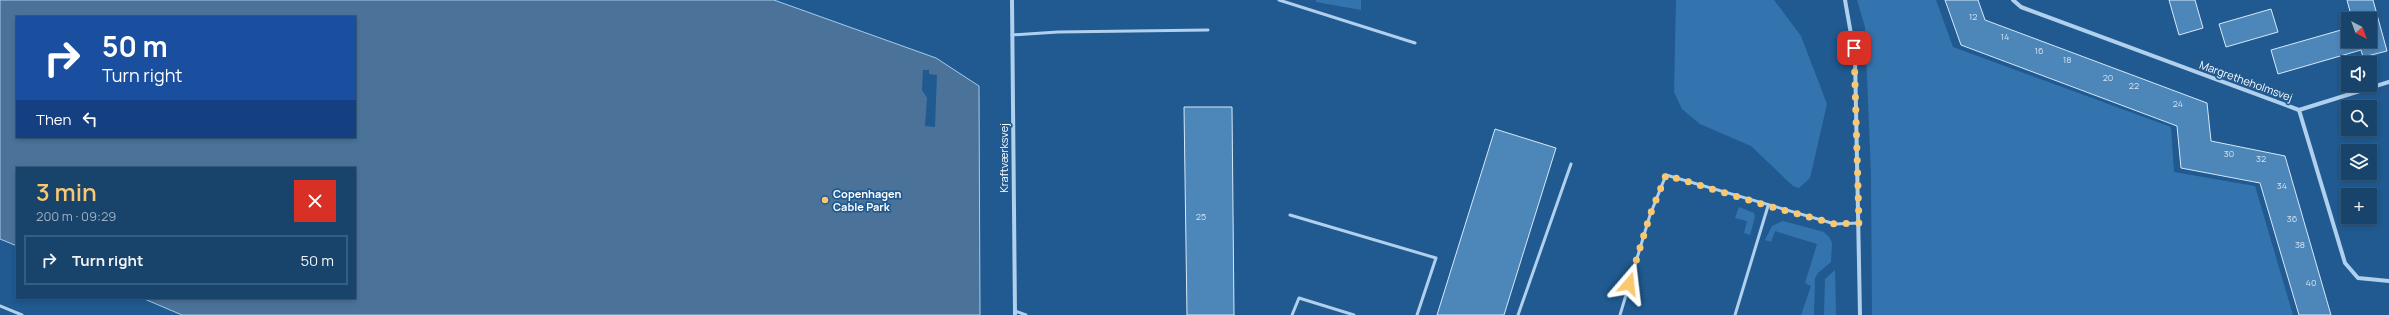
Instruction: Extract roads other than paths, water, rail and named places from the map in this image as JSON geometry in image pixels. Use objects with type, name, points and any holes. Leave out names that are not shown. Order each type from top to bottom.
[{"type":"street","name":"Kraftværksvej","points":[[1012,0],[1015,313]]},
{"type":"street","points":[[1845,0],[1855,57],[1860,315]]},
{"type":"street","name":"Margretheholmsvej","points":[[2013,0],[2021,7],[2299,110],[2345,263],[2358,278],[2389,281]]},
{"type":"street","points":[[2299,110],[2389,82]]},
{"type":"lane","points":[[1279,0],[1415,43]]},
{"type":"lane","points":[[1012,35],[1058,32],[1208,30]]},
{"type":"lane","points":[[1518,315],[1571,164]]},
{"type":"lane","points":[[1620,315],[1650,215],[1666,175],[1768,206],[1835,224],[1859,223]]},
{"type":"lane","points":[[1735,315],[1768,206]]},
{"type":"lane","points":[[1290,214],[1436,258],[1417,315]]},
{"type":"lane","points":[[1292,315],[1299,298],[1354,315]]},
{"type":"lane","points":[[0,306],[22,315]]},
{"type":"lane","points":[[1015,313],[1026,315]]},
{"type":"place","name":"Copenhagen Cable Park","points":[[825,200]]}]
